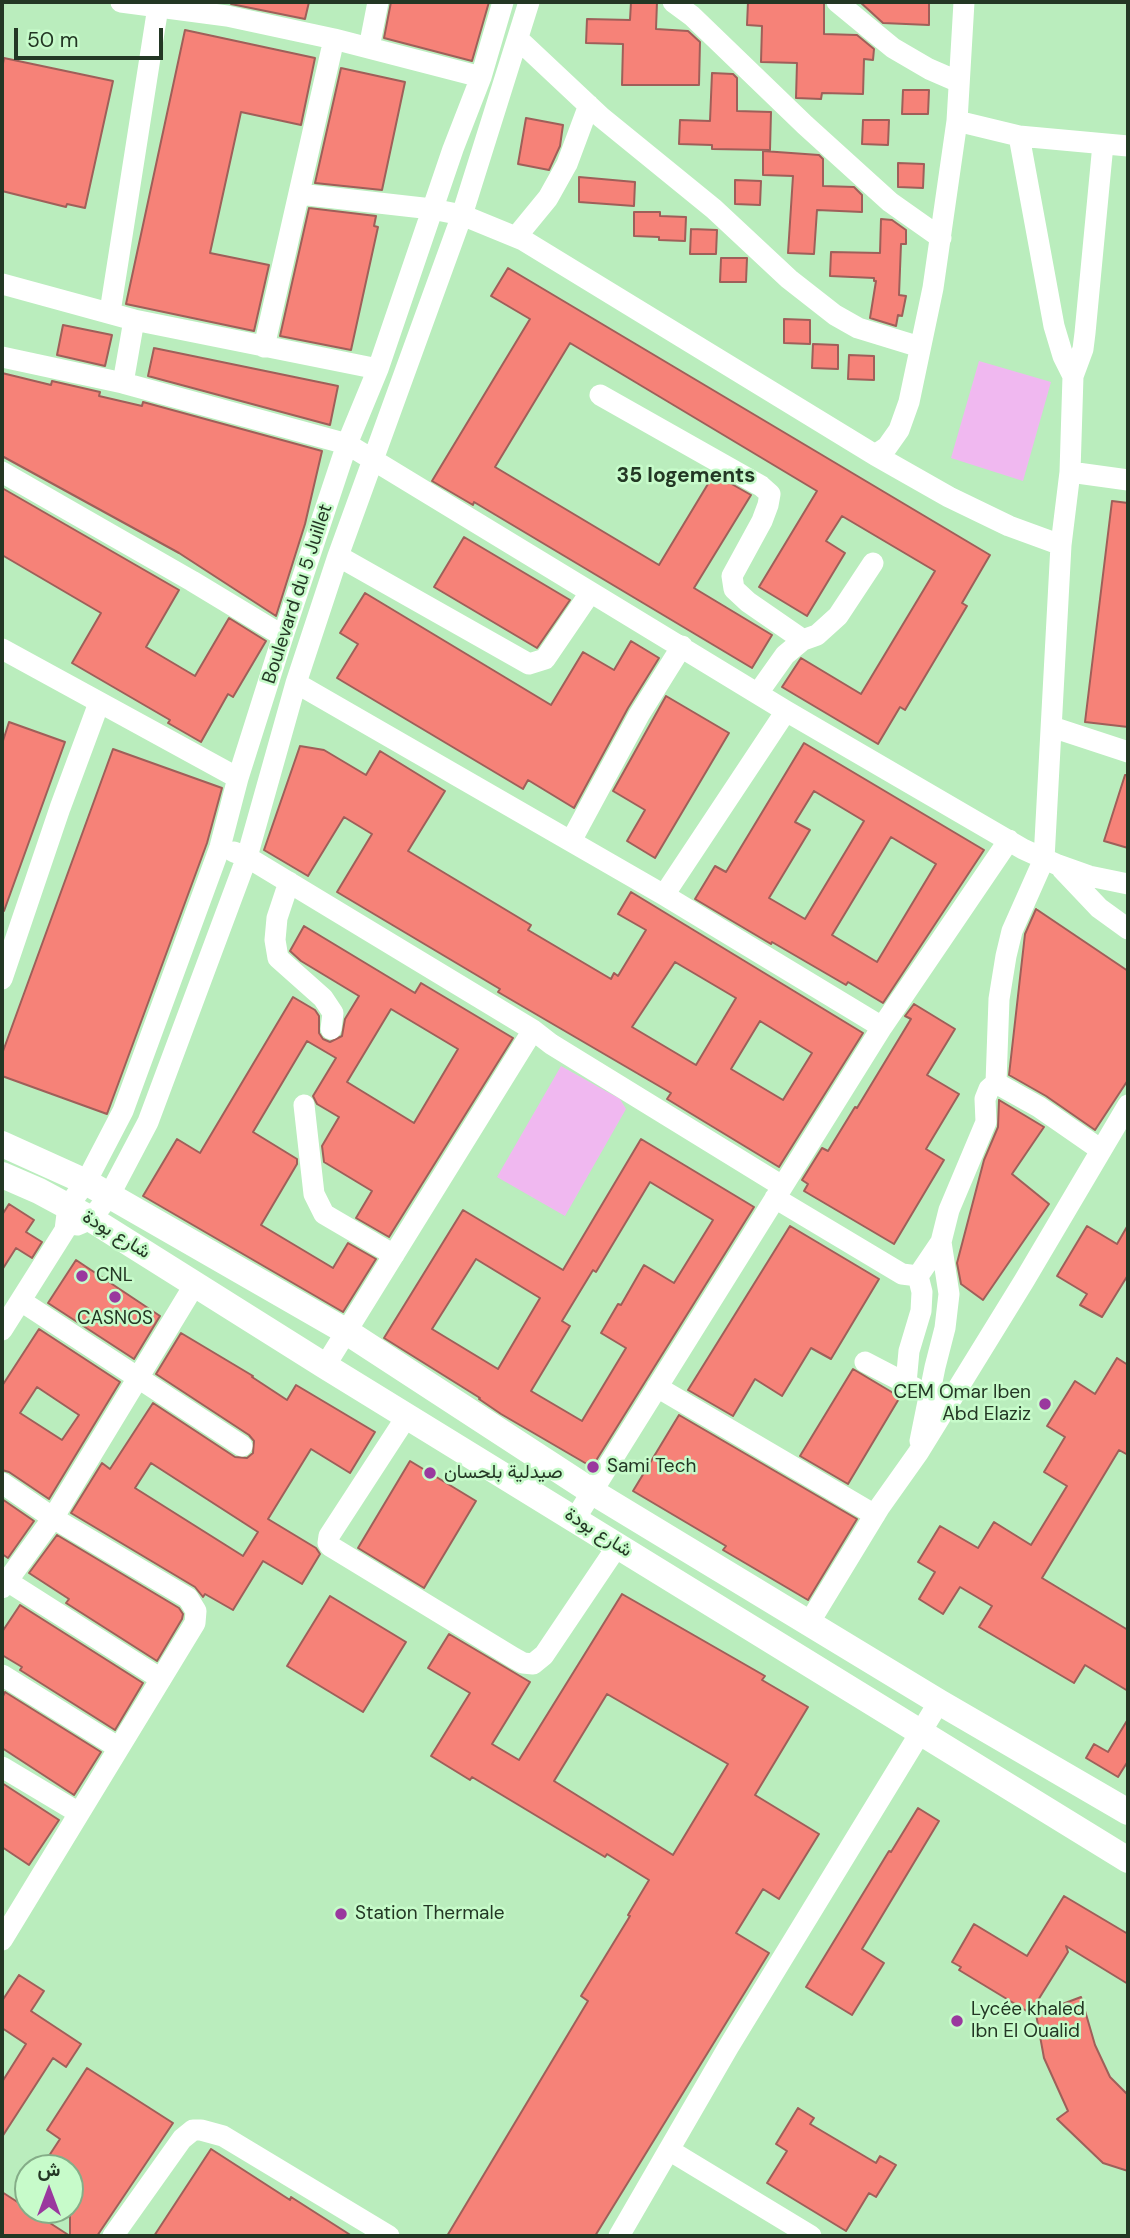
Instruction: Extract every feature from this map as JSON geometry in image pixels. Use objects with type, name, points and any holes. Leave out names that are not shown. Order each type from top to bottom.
[{"type":"street","points":[[121,2],[158,7],[229,9],[481,77]]},
{"type":"street","points":[[369,48],[378,2]]},
{"type":"street","name":"Boulevard du 5 Juillet","points":[[75,1218],[86,1182],[123,1111],[220,847],[238,778],[283,636],[348,444],[378,369],[453,149],[481,77],[503,2]]},
{"type":"street","points":[[2,1331],[75,1218],[109,1196],[148,1122],[247,857],[296,683],[372,459],[462,215],[529,2]]},
{"type":"street","points":[[673,2],[692,16],[890,202],[941,238]]},
{"type":"street","points":[[837,2],[893,48],[929,69],[959,82]]},
{"type":"street","points":[[875,456],[887,447],[899,429],[909,402],[933,288],[957,121],[964,2]]},
{"type":"street","points":[[110,312],[158,7]]},
{"type":"street","points":[[264,347],[334,39]]},
{"type":"street","points":[[519,40],[589,105],[714,209],[789,279],[858,328],[920,347]]},
{"type":"street","points":[[516,237],[548,198],[567,164],[589,105]]},
{"type":"street","points":[[957,121],[1019,136],[1128,146]]},
{"type":"street","points":[[1019,136],[1054,326],[1063,356],[1073,376]]},
{"type":"street","points":[[906,1383],[909,1351],[921,1311],[922,1292],[918,1276],[941,1242],[949,1210],[986,1122],[985,1099],[989,1089],[996,1083],[999,999],[1012,932],[1051,862],[1052,727],[1061,545],[1070,472],[1073,376],[1083,349],[1103,144]]},
{"type":"street","points":[[299,194],[432,209],[462,215],[516,237],[875,456],[1009,526],[1061,545]]},
{"type":"street","points":[[2,284],[134,320],[378,369]]},
{"type":"street","points":[[123,383],[134,320]]},
{"type":"street","points":[[2,357],[123,383],[348,444],[786,711],[1009,841],[1051,862],[1089,876],[1128,884]]},
{"type":"street","points":[[600,395],[761,486],[769,494],[762,522],[733,576],[734,590],[803,640]]},
{"type":"street","points":[[2,472],[283,636]]},
{"type":"street","points":[[1070,472],[1128,480]]},
{"type":"street","points":[[338,556],[529,664],[545,659],[590,593]]},
{"type":"street","points":[[758,693],[785,654],[803,640],[817,635],[838,616],[873,563]]},
{"type":"street","points":[[571,841],[639,715],[682,646]]},
{"type":"street","points":[[2,649],[238,778]]},
{"type":"street","points":[[296,683],[664,895],[883,1027]]},
{"type":"street","points":[[2,979],[9,931],[99,704]]},
{"type":"street","points":[[664,895],[786,711]]},
{"type":"street","points":[[1052,727],[1128,752]]},
{"type":"street","points":[[575,1519],[883,1027],[1009,841]]},
{"type":"street","points":[[220,847],[247,857],[533,1030],[902,1274],[918,1276]]},
{"type":"street","points":[[1051,862],[1099,908],[1128,929]]},
{"type":"street","points":[[289,883],[277,918],[275,940],[278,958],[323,998],[333,1013],[331,1029]]},
{"type":"street","points":[[325,1366],[533,1030]]},
{"type":"street","points":[[996,1083],[1039,1107],[1101,1150]]},
{"type":"street","points":[[304,1105],[314,1194],[324,1214],[394,1255]]},
{"type":"street","points":[[809,1623],[1024,1281],[1128,1105]]},
{"type":"street","name":"شارع بودة","points":[[2,1144],[86,1182],[348,1332],[592,1491],[939,1702],[1128,1811]]},
{"type":"street","name":"شارع بودة","points":[[2,1175],[195,1284],[1128,1860]]},
{"type":"street","points":[[918,1453],[945,1328],[949,1294],[941,1242]]},
{"type":"street","points":[[161,1679],[4,1585],[53,1518],[195,1284]]},
{"type":"street","points":[[21,1301],[242,1446]]},
{"type":"street","points":[[865,1362],[929,1395]]},
{"type":"street","points":[[657,1387],[875,1515]]},
{"type":"street","points":[[407,1416],[329,1535],[328,1543],[341,1553],[514,1658],[533,1664],[544,1655],[618,1545]]},
{"type":"street","points":[[2,1483],[53,1518],[188,1598],[196,1611],[195,1623],[2,1940]]},
{"type":"street","points":[[2,1675],[119,1748]]},
{"type":"street","points":[[619,2236],[729,2046],[939,1702]]},
{"type":"street","points":[[2,1767],[79,1813]]},
{"type":"street","points":[[113,2236],[182,2139],[193,2130],[223,2136],[366,2230],[389,2236]]},
{"type":"street","points":[[669,2150],[811,2236]]},
{"type":"shaded area","points":[[979,361],[1051,382],[1023,481],[951,458]]},
{"type":"shaded area","points":[[561,1066],[620,1099],[626,1109],[565,1216],[497,1177]]},
{"type":"building","points":[[309,2],[305,19],[231,4]]},
{"type":"building","points":[[391,2],[489,2],[472,61],[384,38]]},
{"type":"building","points":[[631,2],[657,2],[656,29],[688,31],[700,42],[699,85],[622,85],[623,44],[586,43],[587,19],[630,20]]},
{"type":"building","points":[[748,2],[824,2],[824,34],[857,35],[874,49],[873,60],[864,59],[863,94],[822,93],[821,99],[796,98],[797,63],[761,62],[762,26],[747,25]]},
{"type":"building","points":[[860,2],[929,2],[929,25],[883,23]]},
{"type":"building","points":[[185,30],[315,58],[301,125],[241,112],[210,253],[269,265],[254,331],[126,304]]},
{"type":"building","points":[[4,58],[113,81],[85,208],[67,204],[66,207],[2,191]]},
{"type":"building","points":[[341,68],[405,82],[382,190],[315,183]]},
{"type":"building","points":[[712,73],[733,74],[737,78],[737,111],[771,112],[770,150],[712,149],[712,145],[679,144],[680,120],[710,121]]},
{"type":"building","points":[[903,90],[929,90],[928,114],[902,114]]},
{"type":"building","points":[[526,118],[563,125],[560,146],[549,170],[518,164]]},
{"type":"building","points":[[863,120],[889,120],[888,145],[862,144]]},
{"type":"building","points":[[763,151],[819,155],[823,159],[823,186],[854,187],[862,195],[862,212],[817,210],[814,254],[788,253],[793,176],[763,175]]},
{"type":"building","points":[[898,163],[924,164],[923,188],[898,187]]},
{"type":"building","points":[[579,177],[635,182],[634,206],[579,202]]},
{"type":"building","points":[[735,180],[761,181],[760,205],[735,204]]},
{"type":"building","points":[[309,208],[376,216],[374,226],[378,227],[351,350],[280,336]]},
{"type":"building","points":[[634,212],[660,212],[660,216],[686,217],[685,241],[634,236]]},
{"type":"building","points":[[881,219],[892,220],[906,230],[906,244],[901,244],[899,295],[906,296],[902,316],[898,315],[896,326],[870,318],[876,281],[874,278],[830,276],[831,252],[880,253]]},
{"type":"building","points":[[691,229],[717,230],[716,254],[690,254]]},
{"type":"building","points":[[721,258],[747,258],[746,282],[720,282]]},
{"type":"building","points":[[508,268],[990,555],[962,603],[967,606],[905,710],[900,707],[878,744],[782,687],[801,658],[861,694],[935,571],[842,516],[826,541],[845,553],[807,616],[759,587],[817,491],[570,343],[495,467],[659,565],[714,474],[751,495],[694,588],[772,635],[752,668],[474,502],[473,505],[432,481],[530,319],[491,296]]},
{"type":"building","points":[[784,319],[810,320],[810,344],[784,343]]},
{"type":"building","points":[[63,325],[112,335],[105,366],[57,355]]},
{"type":"building","points":[[813,344],[838,345],[838,369],[812,368]]},
{"type":"building","points":[[154,348],[338,386],[330,425],[148,376]]},
{"type":"building","points":[[849,355],[874,356],[874,380],[848,379]]},
{"type":"building","points":[[2,373],[51,385],[52,381],[100,392],[99,396],[142,406],[143,402],[322,451],[305,524],[276,616],[179,553],[2,456]]},
{"type":"building","points":[[2,488],[179,590],[146,647],[195,676],[229,618],[266,641],[233,697],[228,694],[201,742],[168,723],[170,720],[72,663],[101,613],[2,555]]},
{"type":"building","points":[[1112,501],[1128,503],[1128,727],[1085,722]]},
{"type":"building","points":[[464,537],[570,600],[537,648],[434,587]]},
{"type":"building","points":[[365,593],[551,705],[583,652],[614,670],[631,641],[659,658],[628,708],[574,808],[528,780],[523,789],[337,678],[358,644],[340,633]]},
{"type":"building","points":[[666,696],[729,733],[655,858],[627,841],[645,810],[613,791]]},
{"type":"building","points":[[9,722],[65,742],[2,911],[2,744]]},
{"type":"building","points":[[804,743],[984,850],[883,1003],[848,982],[846,985],[772,942],[771,944],[695,899],[715,866],[726,872]],"holes":[[[814,791],[864,821],[805,919],[769,898],[810,830],[795,822]],[[891,837],[936,864],[877,962],[832,935]]]},
{"type":"building","points":[[300,746],[324,750],[366,775],[380,751],[445,791],[408,851],[531,925],[528,930],[611,979],[614,973],[618,976],[646,930],[618,914],[631,892],[863,1033],[779,1167],[667,1099],[671,1093],[498,992],[500,989],[337,892],[372,834],[344,817],[308,876],[264,850]],"holes":[[[675,962],[736,998],[696,1065],[632,1027]],[[760,1021],[812,1053],[783,1100],[731,1069]]]},
{"type":"building","points":[[113,749],[222,788],[207,843],[107,1114],[2,1076],[2,1054]]},
{"type":"building","points":[[1125,775],[1128,775],[1128,848],[1104,841]]},
{"type":"building","points":[[1036,909],[1128,971],[1128,1080],[1095,1130],[1046,1096],[1009,1075],[1025,934]]},
{"type":"building","points":[[304,926],[415,993],[421,983],[513,1038],[389,1237],[356,1218],[372,1191],[324,1162],[322,1146],[339,1117],[317,1104],[313,1096],[336,1058],[307,1041],[253,1132],[297,1159],[297,1164],[261,1225],[333,1268],[348,1243],[376,1259],[343,1312],[143,1196],[177,1139],[200,1153],[293,997],[315,1010],[319,1016],[319,1033],[323,1039],[330,1042],[342,1036],[345,1019],[359,996],[301,961],[290,951]],"holes":[[[391,1009],[458,1049],[414,1123],[347,1082]]]},
{"type":"building","points":[[914,1004],[955,1029],[927,1075],[959,1094],[926,1149],[944,1160],[894,1244],[804,1191],[808,1184],[802,1180],[822,1148],[828,1151],[855,1107],[857,1108],[911,1019],[905,1016]]},
{"type":"building","points":[[999,1100],[1044,1127],[1012,1174],[1049,1204],[983,1300],[961,1284],[957,1263],[984,1160],[998,1127]]},
{"type":"building","points":[[641,1139],[754,1207],[592,1467],[501,1414],[384,1338],[463,1210],[563,1270]],"holes":[[[650,1182],[713,1220],[674,1283],[644,1265],[621,1305],[618,1304],[601,1333],[626,1348],[582,1421],[531,1391],[570,1326],[562,1321],[593,1270],[596,1272]],[[476,1259],[540,1298],[498,1369],[432,1329]]]},
{"type":"building","points":[[9,1204],[34,1220],[26,1232],[42,1242],[32,1258],[16,1248],[2,1270],[2,1215]]},
{"type":"building","points":[[1128,1225],[1128,1275],[1102,1317],[1080,1305],[1087,1294],[1057,1276],[1087,1226],[1117,1244]]},
{"type":"building","points":[[790,1226],[879,1279],[831,1359],[811,1348],[782,1396],[755,1379],[733,1416],[688,1390]]},
{"type":"building","points":[[76,1260],[160,1316],[134,1359],[48,1303]]},
{"type":"building","points":[[39,1329],[120,1382],[49,1499],[2,1470],[2,1386]],"holes":[[[37,1387],[79,1415],[62,1440],[20,1413]]]},
{"type":"building","points":[[181,1333],[253,1376],[287,1400],[296,1385],[375,1432],[350,1473],[311,1449],[268,1519],[316,1548],[320,1554],[302,1584],[263,1561],[233,1610],[205,1594],[203,1597],[195,1587],[71,1513],[102,1463],[110,1469],[153,1403],[235,1457],[247,1458],[253,1453],[254,1441],[249,1435],[156,1374]],"holes":[[[151,1463],[258,1532],[243,1556],[135,1488]]]},
{"type":"building","points":[[1117,1358],[1128,1365],[1128,1455],[1119,1450],[1042,1578],[1128,1630],[1128,1691],[1085,1665],[1074,1683],[979,1627],[992,1606],[960,1587],[943,1614],[919,1599],[935,1572],[918,1562],[940,1526],[978,1548],[994,1522],[1031,1545],[1067,1486],[1044,1472],[1065,1437],[1047,1426],[1075,1381],[1095,1394]]},
{"type":"building","points":[[853,1369],[900,1397],[848,1484],[800,1456]]},
{"type":"building","points":[[679,1415],[857,1519],[808,1600],[723,1550],[726,1546],[633,1491]]},
{"type":"building","points":[[410,1461],[476,1501],[424,1588],[358,1548]]},
{"type":"building","points":[[2,1499],[34,1521],[8,1558],[2,1554]]},
{"type":"building","points":[[57,1535],[179,1608],[183,1614],[182,1619],[157,1661],[66,1603],[69,1599],[29,1573]]},
{"type":"building","points":[[622,1594],[765,1676],[762,1680],[808,1707],[755,1795],[819,1834],[779,1899],[763,1889],[736,1933],[769,1953],[595,2236],[447,2236],[588,2001],[581,1996],[649,1880],[431,1756],[470,1693],[428,1668],[449,1634],[530,1682],[492,1744],[519,1760]],"holes":[[[607,1694],[728,1764],[673,1855],[554,1781]]]},
{"type":"building","points":[[330,1596],[406,1642],[363,1712],[287,1666]]},
{"type":"building","points":[[20,1605],[143,1683],[115,1730],[20,1670],[22,1667],[2,1655],[2,1632]]},
{"type":"building","points":[[5,1692],[101,1752],[74,1795],[2,1748],[2,1698]]},
{"type":"building","points":[[1128,1719],[1128,1761],[1118,1777],[1086,1758],[1094,1744],[1108,1752]]},
{"type":"building","points":[[2,1783],[59,1820],[29,1865],[2,1847]]},
{"type":"building","points":[[918,1808],[939,1821],[862,1949],[884,1963],[852,2015],[806,1987]]},
{"type":"building","points":[[1064,1896],[1128,1934],[1128,1984],[1066,1946],[1068,1952],[1030,2013],[959,1970],[961,1967],[952,1962],[974,1924],[1027,1956]]},
{"type":"building","points":[[19,1975],[44,1991],[31,2011],[81,2044],[66,2067],[53,2058],[2,2137],[2,2082],[26,2044],[2,2028],[2,2001]]},
{"type":"building","points":[[1081,1997],[1095,2045],[1110,2077],[1128,2095],[1128,2171],[1103,2163],[1057,2119],[1068,2111],[1044,2058],[1036,2014]]},
{"type":"building","points":[[87,2068],[173,2123],[97,2236],[70,2236],[70,2224],[84,2224],[84,2154],[50,2154],[60,2139],[47,2130]]},
{"type":"building","points":[[798,2108],[814,2118],[810,2124],[876,2163],[880,2156],[896,2165],[876,2197],[869,2193],[846,2231],[767,2183],[787,2151],[776,2144]]},
{"type":"building","points":[[211,2149],[290,2200],[291,2197],[352,2236],[154,2236]]},
{"type":"building","points":[[2,2192],[14,2200],[14,2224],[51,2224],[70,2236],[2,2236]]},
{"type":"place","name":"CNL","points":[[82,1276]]},
{"type":"place","name":"CASNOS","points":[[115,1297]]},
{"type":"place","name":"CEM Omar Iben Abd Elaziz","points":[[1045,1404]]},
{"type":"place","name":"Sami Tech","points":[[593,1467]]},
{"type":"place","name":"صيدلية بلحسان","points":[[430,1473]]},
{"type":"place","name":"Station Thermale","points":[[341,1914]]},
{"type":"place","name":"Lycée khaled Ibn El Oualid","points":[[957,2021]]},
{"type":"district","name":"35 logements","points":[[686,476]]}]
